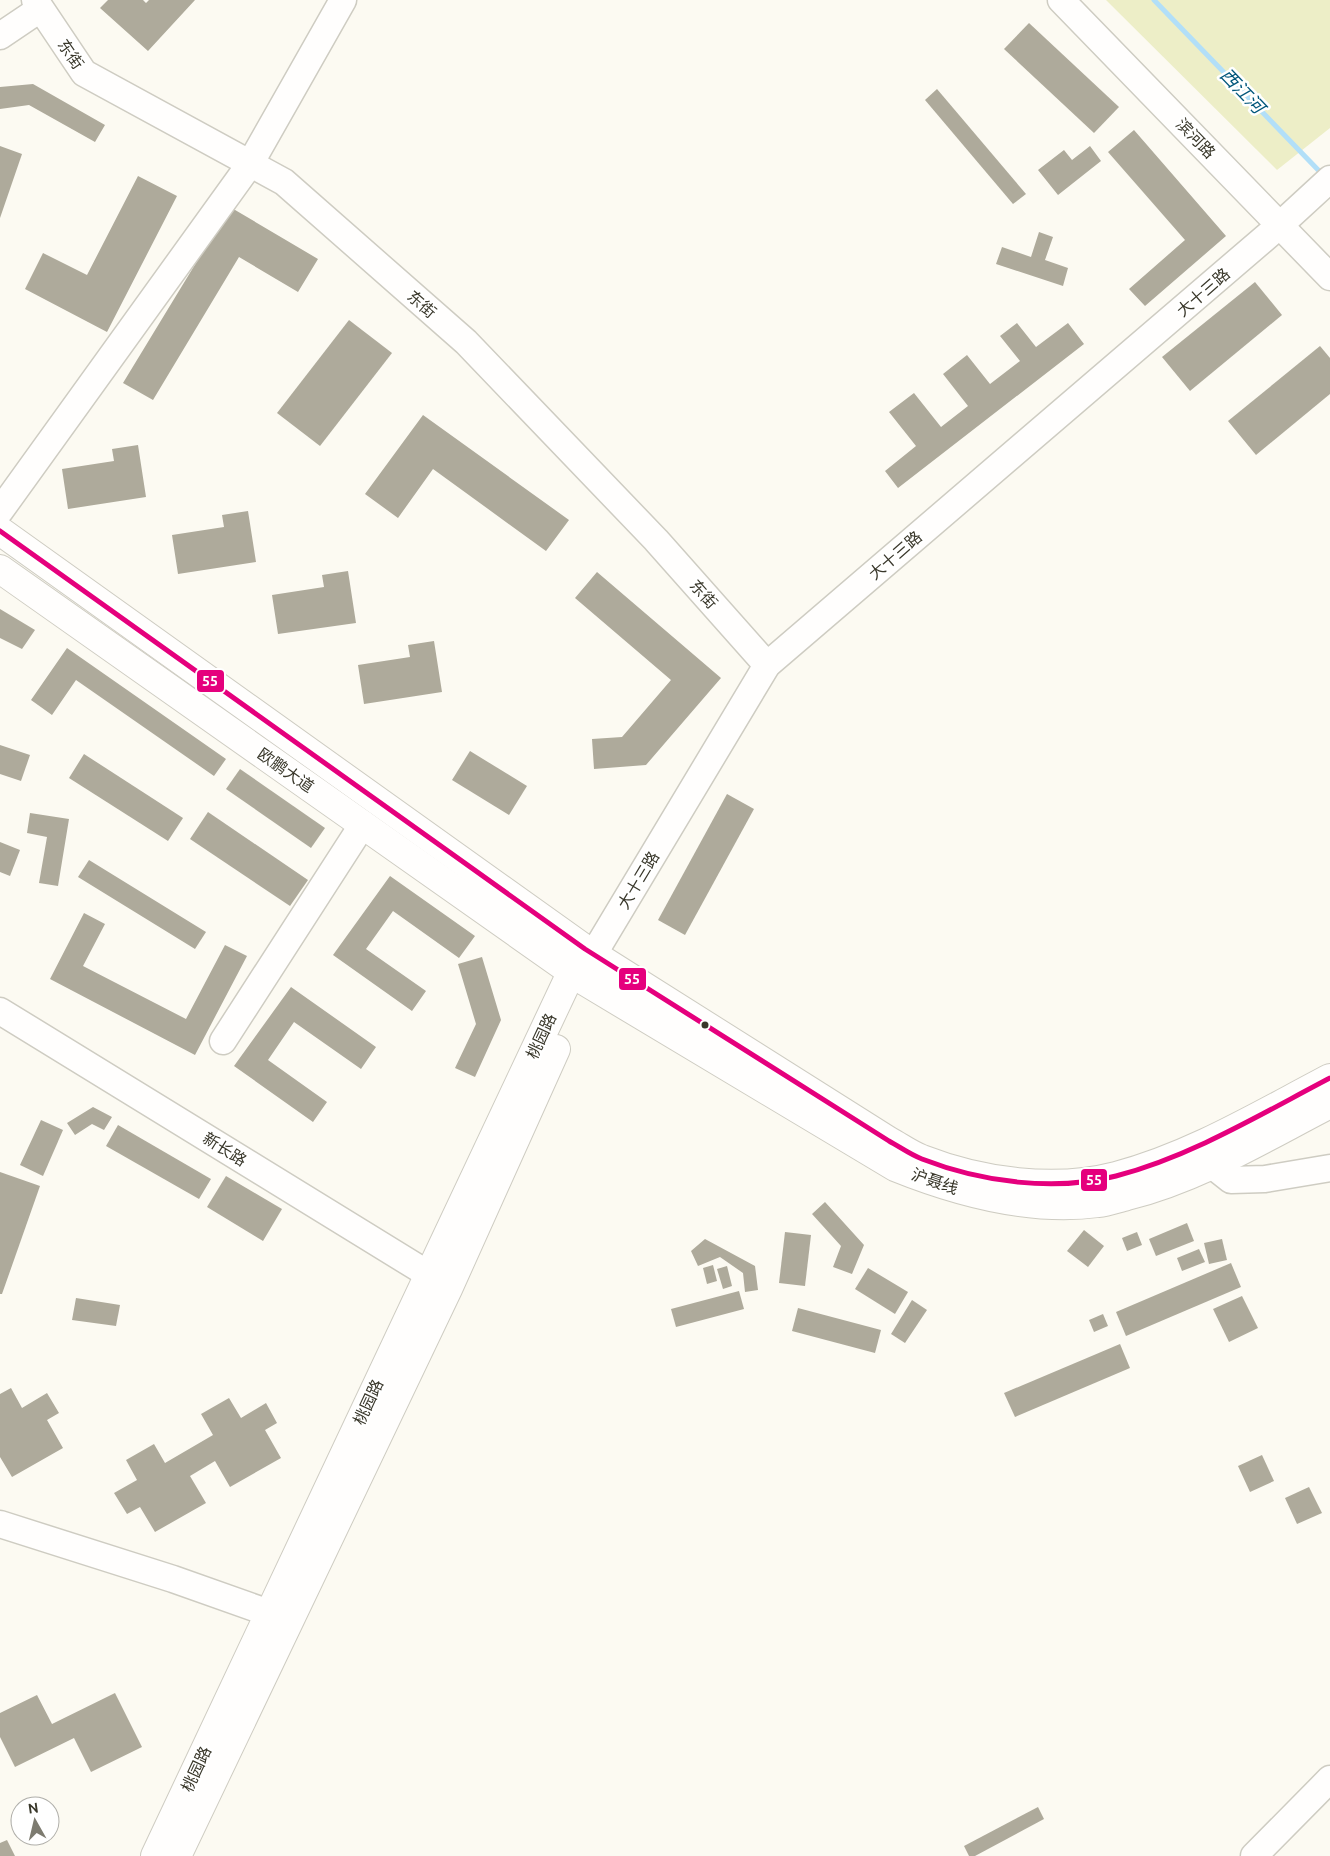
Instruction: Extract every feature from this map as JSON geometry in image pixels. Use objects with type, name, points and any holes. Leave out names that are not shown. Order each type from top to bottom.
[{"type":"main road","name":"欧鹏大道","points":[[0,531],[587,963]]},
{"type":"main road","name":"欧鹏大道","points":[[0,569],[363,824],[587,963],[921,1159],[959,1171],[1001,1179],[1065,1184],[1114,1176],[1155,1164],[1196,1147],[1330,1078]]},
{"type":"main road","name":"沪聂线","points":[[587,963],[868,1152],[895,1167],[949,1187],[1014,1201],[1060,1205],[1098,1203],[1142,1192],[1186,1177],[1212,1165],[1330,1104]]},
{"type":"main road","name":"桃园路","points":[[155,1856],[279,1618],[587,963]]},
{"type":"main road","points":[[178,1856],[279,1618]]},
{"type":"street","points":[[0,511],[250,164],[343,0]]},
{"type":"street","name":"滨河路","points":[[1062,0],[1330,277]]},
{"type":"street","points":[[0,36],[37,4]]},
{"type":"street","name":"东街","points":[[37,4],[84,73],[284,182],[466,342],[656,540],[768,665]]},
{"type":"street","name":"大十三路","points":[[587,963],[768,665],[1280,225],[1330,179]]},
{"type":"street","points":[[223,1041],[363,824]]},
{"type":"street","name":"新长路","points":[[0,1011],[438,1282]]},
{"type":"street","points":[[1212,1165],[1231,1180],[1265,1179],[1330,1168]]},
{"type":"street","points":[[0,1524],[173,1579],[279,1618]]},
{"type":"street","points":[[1254,1856],[1330,1779]]},
{"type":"green space","points":[[1106,0],[1330,0],[1330,128],[1277,170]]},
{"type":"building","points":[[108,0],[143,0],[146,3],[149,0],[195,0],[148,51],[100,8]]},
{"type":"building","points":[[1029,23],[1119,107],[1094,133],[1004,49]]},
{"type":"building","points":[[33,84],[105,125],[95,142],[29,105],[0,109],[0,87]]},
{"type":"building","points":[[937,89],[1026,194],[1013,204],[925,100]]},
{"type":"building","points":[[1134,130],[1226,236],[1145,306],[1129,289],[1185,240],[1108,152]]},
{"type":"building","points":[[0,146],[22,154],[0,218]]},
{"type":"building","points":[[1090,146],[1101,161],[1058,195],[1038,170],[1064,150],[1072,160]]},
{"type":"building","points":[[138,176],[177,196],[107,332],[25,289],[43,253],[87,275]]},
{"type":"building","points":[[230,207],[318,259],[298,292],[239,257],[153,400],[123,383]]},
{"type":"building","points":[[1039,232],[1053,237],[1045,260],[1068,268],[1063,286],[996,264],[1002,247],[1031,257]]},
{"type":"building","points":[[1255,282],[1282,315],[1190,391],[1162,357]]},
{"type":"building","points":[[349,320],[392,353],[320,446],[277,413]]},
{"type":"building","points":[[1017,323],[1036,347],[1068,323],[1084,344],[898,488],[885,471],[916,446],[889,412],[914,393],[941,427],[968,406],[943,374],[967,355],[990,384],[1020,361],[1000,336]]},
{"type":"building","points":[[1320,346],[1330,358],[1330,394],[1256,455],[1228,421]]},
{"type":"building","points":[[423,415],[569,520],[546,551],[433,469],[398,518],[365,494]]},
{"type":"building","points":[[138,445],[146,497],[68,509],[62,469],[114,461],[112,449]]},
{"type":"building","points":[[248,511],[256,562],[178,574],[172,535],[224,527],[222,515]]},
{"type":"building","points":[[348,571],[356,623],[278,634],[272,595],[324,587],[322,575]]},
{"type":"building","points":[[597,572],[721,678],[646,765],[594,769],[592,739],[622,737],[671,680],[575,598]]},
{"type":"building","points":[[0,609],[35,630],[22,649],[0,638]]},
{"type":"building","points":[[434,641],[442,692],[364,704],[358,665],[410,657],[408,645]]},
{"type":"building","points":[[67,648],[226,759],[214,776],[76,680],[52,715],[31,700]]},
{"type":"building","points":[[0,745],[30,755],[21,781],[0,774]]},
{"type":"building","points":[[470,751],[527,786],[509,815],[452,780]]},
{"type":"building","points":[[84,754],[183,818],[168,841],[69,778]]},
{"type":"building","points":[[240,769],[325,828],[311,848],[226,789]]},
{"type":"building","points":[[727,794],[754,809],[685,935],[658,920]]},
{"type":"building","points":[[208,812],[308,880],[290,906],[190,839]]},
{"type":"building","points":[[30,813],[69,819],[58,886],[39,883],[47,837],[27,833]]},
{"type":"building","points":[[0,842],[20,850],[10,876],[0,872]]},
{"type":"building","points":[[89,860],[206,932],[195,949],[78,877]]},
{"type":"building","points":[[390,876],[475,936],[459,958],[393,911],[366,949],[426,991],[412,1011],[333,955]]},
{"type":"building","points":[[84,913],[105,924],[83,966],[186,1019],[225,945],[247,956],[195,1055],[50,979]]},
{"type":"building","points":[[482,957],[501,1020],[475,1077],[455,1068],[476,1024],[458,964]]},
{"type":"building","points":[[291,987],[376,1047],[361,1069],[294,1022],[268,1060],[327,1102],[313,1122],[234,1066]]},
{"type":"building","points":[[93,1107],[112,1117],[104,1130],[92,1124],[75,1135],[67,1123]]},
{"type":"building","points":[[41,1120],[63,1130],[43,1176],[20,1165]]},
{"type":"building","points":[[118,1125],[211,1179],[199,1199],[106,1146]]},
{"type":"building","points":[[0,1172],[40,1186],[2,1294],[0,1294]]},
{"type":"building","points":[[226,1176],[282,1209],[263,1241],[207,1207]]},
{"type":"building","points":[[825,1202],[864,1245],[852,1274],[833,1267],[841,1246],[812,1214]]},
{"type":"building","points":[[1187,1223],[1194,1241],[1156,1256],[1149,1239]]},
{"type":"building","points":[[1084,1230],[1104,1246],[1088,1267],[1067,1251]]},
{"type":"building","points":[[785,1232],[811,1235],[805,1286],[779,1283]]},
{"type":"building","points":[[1137,1232],[1142,1245],[1127,1251],[1122,1238]]},
{"type":"building","points":[[705,1239],[755,1266],[758,1290],[745,1292],[743,1273],[720,1257],[698,1266],[691,1251]]},
{"type":"building","points":[[1222,1239],[1227,1260],[1209,1264],[1204,1243]]},
{"type":"building","points":[[1199,1249],[1205,1262],[1182,1271],[1177,1258]]},
{"type":"building","points":[[1231,1263],[1241,1287],[1126,1336],[1116,1312]]},
{"type":"building","points":[[713,1265],[717,1281],[707,1284],[703,1268]]},
{"type":"building","points":[[727,1266],[732,1286],[723,1289],[717,1269]]},
{"type":"building","points":[[868,1268],[908,1292],[895,1314],[855,1289]]},
{"type":"building","points":[[739,1291],[744,1309],[676,1327],[671,1309]]},
{"type":"building","points":[[1242,1296],[1258,1328],[1229,1342],[1213,1309]]},
{"type":"building","points":[[76,1298],[120,1305],[116,1326],[72,1320]]},
{"type":"building","points":[[912,1300],[927,1310],[905,1343],[891,1334]]},
{"type":"building","points":[[798,1308],[881,1330],[875,1353],[792,1331]]},
{"type":"building","points":[[1103,1314],[1108,1326],[1094,1332],[1089,1320]]},
{"type":"building","points":[[1120,1344],[1130,1368],[1015,1417],[1004,1393]]},
{"type":"building","points":[[11,1388],[22,1408],[47,1393],[59,1413],[47,1420],[63,1448],[12,1477],[0,1457],[0,1394]]},
{"type":"building","points":[[229,1398],[241,1418],[266,1403],[277,1423],[265,1430],[281,1458],[230,1487],[215,1461],[190,1476],[206,1503],[155,1532],[140,1507],[127,1514],[114,1493],[137,1480],[126,1460],[154,1444],[165,1463],[213,1435],[201,1414]]},
{"type":"building","points":[[1262,1455],[1274,1481],[1250,1492],[1238,1466]]},
{"type":"building","points":[[1309,1487],[1322,1513],[1297,1524],[1285,1498]]},
{"type":"building","points":[[115,1693],[142,1747],[91,1772],[74,1738],[15,1767],[0,1737],[0,1713],[37,1695],[52,1724]]},
{"type":"building","points":[[1038,1807],[1044,1819],[975,1856],[969,1856],[964,1846]]},
{"type":"building","points":[[7,1840],[15,1856],[0,1856],[0,1843]]},
{"type":"waterway","name":"西江河","points":[[1154,0],[1323,175]]},
{"type":"transit line","name":"55","points":[[0,531],[585,949],[889,1141],[918,1157],[968,1174],[993,1179],[1043,1184],[1092,1181],[1144,1168],[1199,1146],[1330,1078]]}]
